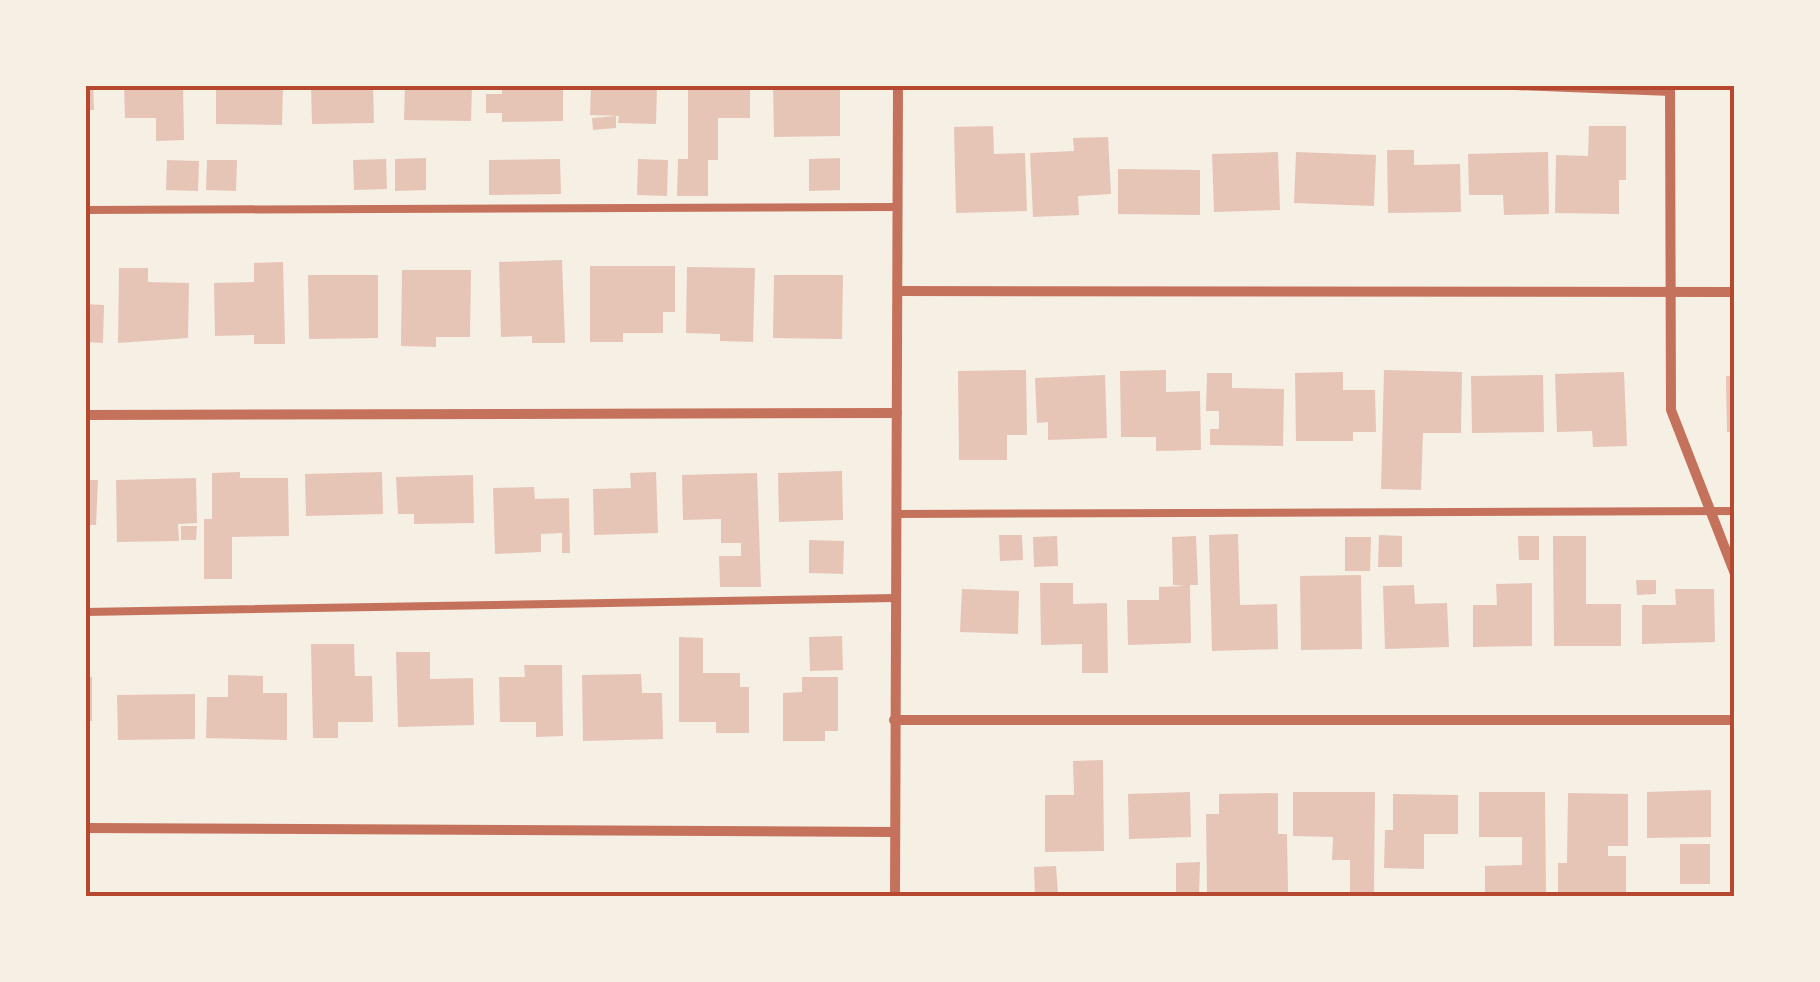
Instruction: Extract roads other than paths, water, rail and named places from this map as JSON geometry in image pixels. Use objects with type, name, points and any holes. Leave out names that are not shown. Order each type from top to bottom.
[{"type":"street","points":[[895,897],[898,85]]},
{"type":"street","points":[[1670,88],[1670,410],[1735,574]]},
{"type":"street","points":[[898,291],[1735,292]]},
{"type":"street","points":[[85,416],[897,414]]},
{"type":"street","points":[[894,720],[1735,720]]},
{"type":"street","points":[[85,828],[895,832]]},
{"type":"lane","points":[[1489,85],[1670,88]]},
{"type":"lane","points":[[85,210],[898,207]]},
{"type":"lane","points":[[896,514],[1735,511]]},
{"type":"lane","points":[[85,612],[896,598]]}]
